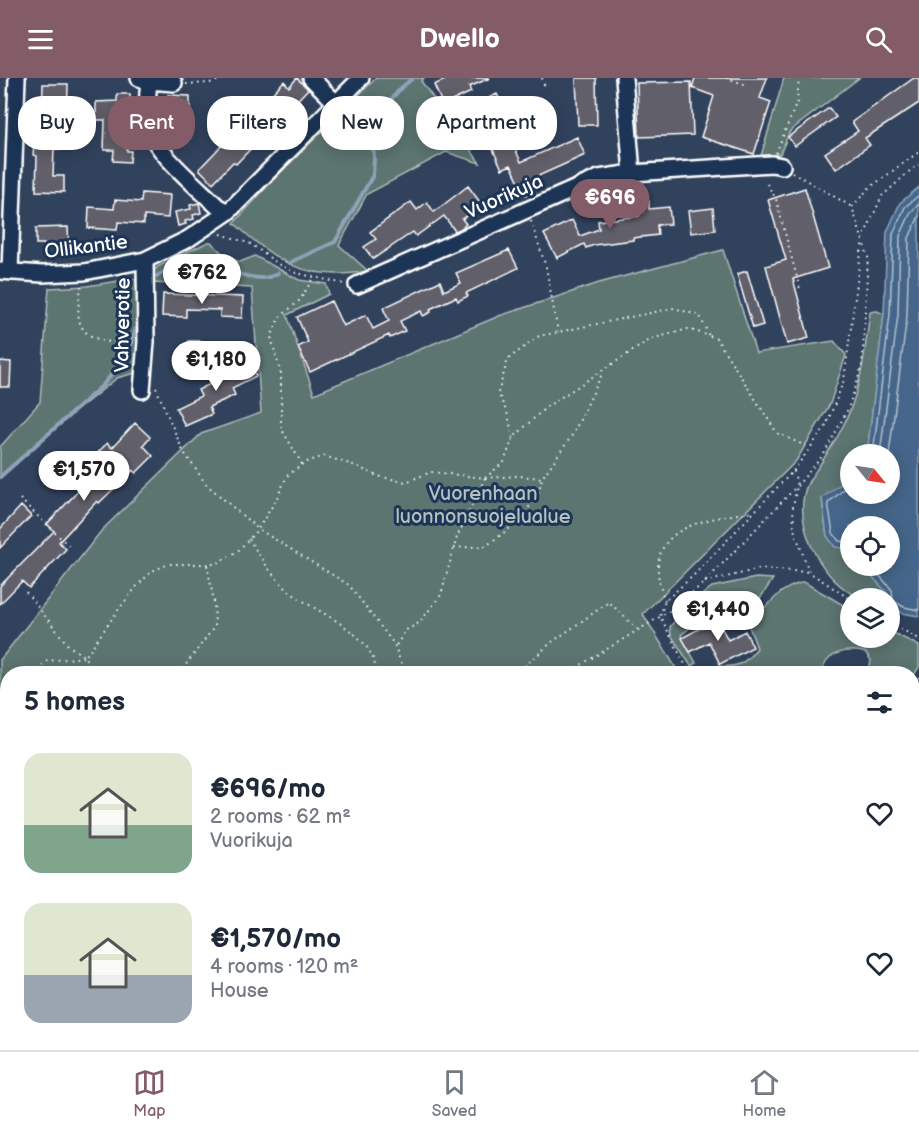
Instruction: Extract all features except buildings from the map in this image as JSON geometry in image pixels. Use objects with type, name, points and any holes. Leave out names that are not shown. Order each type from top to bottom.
[{"type":"street","points":[[5,271],[17,78]]},
{"type":"street","points":[[311,78],[330,96]]},
{"type":"street","name":"Ollikantie","points":[[342,96],[361,78]]},
{"type":"street","points":[[624,78],[632,173]]},
{"type":"street","points":[[174,83],[144,80],[151,134],[164,153],[218,207],[228,212]]},
{"type":"street","name":"Ollikantie","points":[[5,271],[42,274],[84,272],[145,260],[188,239],[228,212],[320,118]]},
{"type":"street","name":"Vuorikuja","points":[[357,285],[599,178],[632,173],[777,165]]},
{"type":"street","name":"Vahverotie","points":[[143,383],[146,342],[145,260]]},
{"type":"path","points":[[174,83],[193,84],[227,78]]},
{"type":"path","points":[[542,78],[545,87]]},
{"type":"path","points":[[726,78],[747,86]]},
{"type":"path","points":[[579,666],[671,610],[705,582],[797,486],[824,454],[851,401],[862,366],[868,257],[852,207],[777,165],[797,102],[799,78]]},
{"type":"path","points":[[852,207],[869,188],[919,152]]},
{"type":"path","points":[[686,666],[660,616],[665,601],[693,576],[794,470],[826,426],[844,380],[863,238],[882,196],[919,165]]},
{"type":"path","points":[[767,184],[776,199],[800,289]]},
{"type":"path","points":[[527,210],[546,267],[558,332]]},
{"type":"path","points":[[212,224],[218,232],[251,244],[278,264],[296,273],[357,285]]},
{"type":"path","points":[[302,464],[281,428],[281,374],[271,337],[279,318],[300,300],[314,278]]},
{"type":"path","points":[[81,281],[78,315],[80,322],[90,335],[105,341],[146,342]]},
{"type":"path","points":[[513,438],[508,415],[498,393],[508,359],[539,336],[674,308],[700,316],[709,336]]},
{"type":"path","points":[[395,647],[406,630],[418,623],[441,595],[457,537],[485,478],[504,462],[513,438],[546,407],[651,339],[688,329],[716,338],[777,433],[811,448]]},
{"type":"path","points":[[454,549],[486,546],[518,522],[538,495],[542,478],[573,434],[604,369]]},
{"type":"path","points":[[143,383],[155,386],[183,451],[206,484],[258,529],[349,585],[395,647],[402,666]]},
{"type":"path","points":[[42,666],[47,661],[85,657],[119,609],[152,571],[169,564],[215,564],[237,552],[258,529],[276,500],[287,476],[302,464],[324,456],[356,466],[376,477],[406,482],[431,472],[485,478],[518,476],[542,478]]},
{"type":"path","points":[[794,470],[797,486],[793,506],[794,529],[809,572]]},
{"type":"path","points":[[20,499],[69,546]]},
{"type":"path","points":[[665,601],[658,576],[658,565],[670,538],[677,532],[701,521],[753,512]]},
{"type":"path","points":[[249,539],[263,561],[289,591],[328,614],[356,636],[367,648],[375,666]]},
{"type":"path","points":[[185,666],[215,626],[214,602],[207,565]]},
{"type":"path","points":[[705,582],[760,569],[809,572],[840,592]]},
{"type":"path","points":[[26,592],[68,645],[85,657],[89,666]]},
{"type":"path","points":[[525,666],[552,642],[609,603],[638,630]]},
{"type":"path","points":[[900,629],[919,639]]},
{"type":"green space","points":[[376,78],[424,78],[421,81],[432,96],[416,96],[416,150],[471,150],[480,163],[446,152],[367,194],[339,245],[368,271],[327,274],[294,266],[265,249],[234,223],[303,150],[308,150],[308,145],[320,133],[320,150],[404,150],[404,96],[358,96]]},
{"type":"green space","points":[[784,78],[859,78],[790,131],[780,154],[761,156]]},
{"type":"green space","name":"Vuorenhaan luonnonsuojelualue","points":[[211,242],[225,256],[240,262],[255,256],[299,280],[326,284],[329,294],[287,315],[314,394],[499,316],[599,283],[723,250],[756,353],[834,341],[846,355],[830,404],[796,461],[643,614],[675,666],[0,666],[0,660],[102,530],[201,434],[261,413],[252,288],[152,283],[157,267]]},
{"type":"green space","points":[[138,279],[139,372],[117,378],[0,477],[0,447],[40,402],[49,288],[87,286]]},
{"type":"green space","points":[[877,311],[884,314],[868,444],[840,444],[840,485],[822,499],[827,536],[840,544],[840,576],[872,576],[883,588],[844,588],[824,568],[815,554],[804,524],[804,495],[811,478],[835,441],[850,410],[862,369],[870,312]]},
{"type":"green space","points":[[756,578],[773,579],[755,606],[757,612],[783,591],[804,582],[840,603],[840,648],[900,648],[900,636],[919,646],[919,666],[870,666],[871,660],[866,653],[845,651],[833,656],[824,666],[734,666],[749,658],[757,648],[748,624],[732,613],[712,615],[697,622],[681,635],[696,663],[691,666],[671,635],[670,627],[684,609],[712,587]]},
{"type":"water","points":[[919,187],[919,616],[900,612],[900,588],[883,588],[872,576],[900,576],[900,516],[840,516],[840,548],[835,547],[827,536],[822,498],[840,484],[840,504],[900,504],[900,444],[868,444],[884,314],[887,232],[900,203]]},
{"type":"waterway","points":[[291,262],[335,242],[373,175],[372,129],[378,114],[413,78]]},
{"type":"waterway","points":[[157,276],[183,261],[199,257],[249,277],[265,278],[278,273]]},
{"type":"waterway","points":[[0,477],[103,385],[127,355],[136,329]]}]
